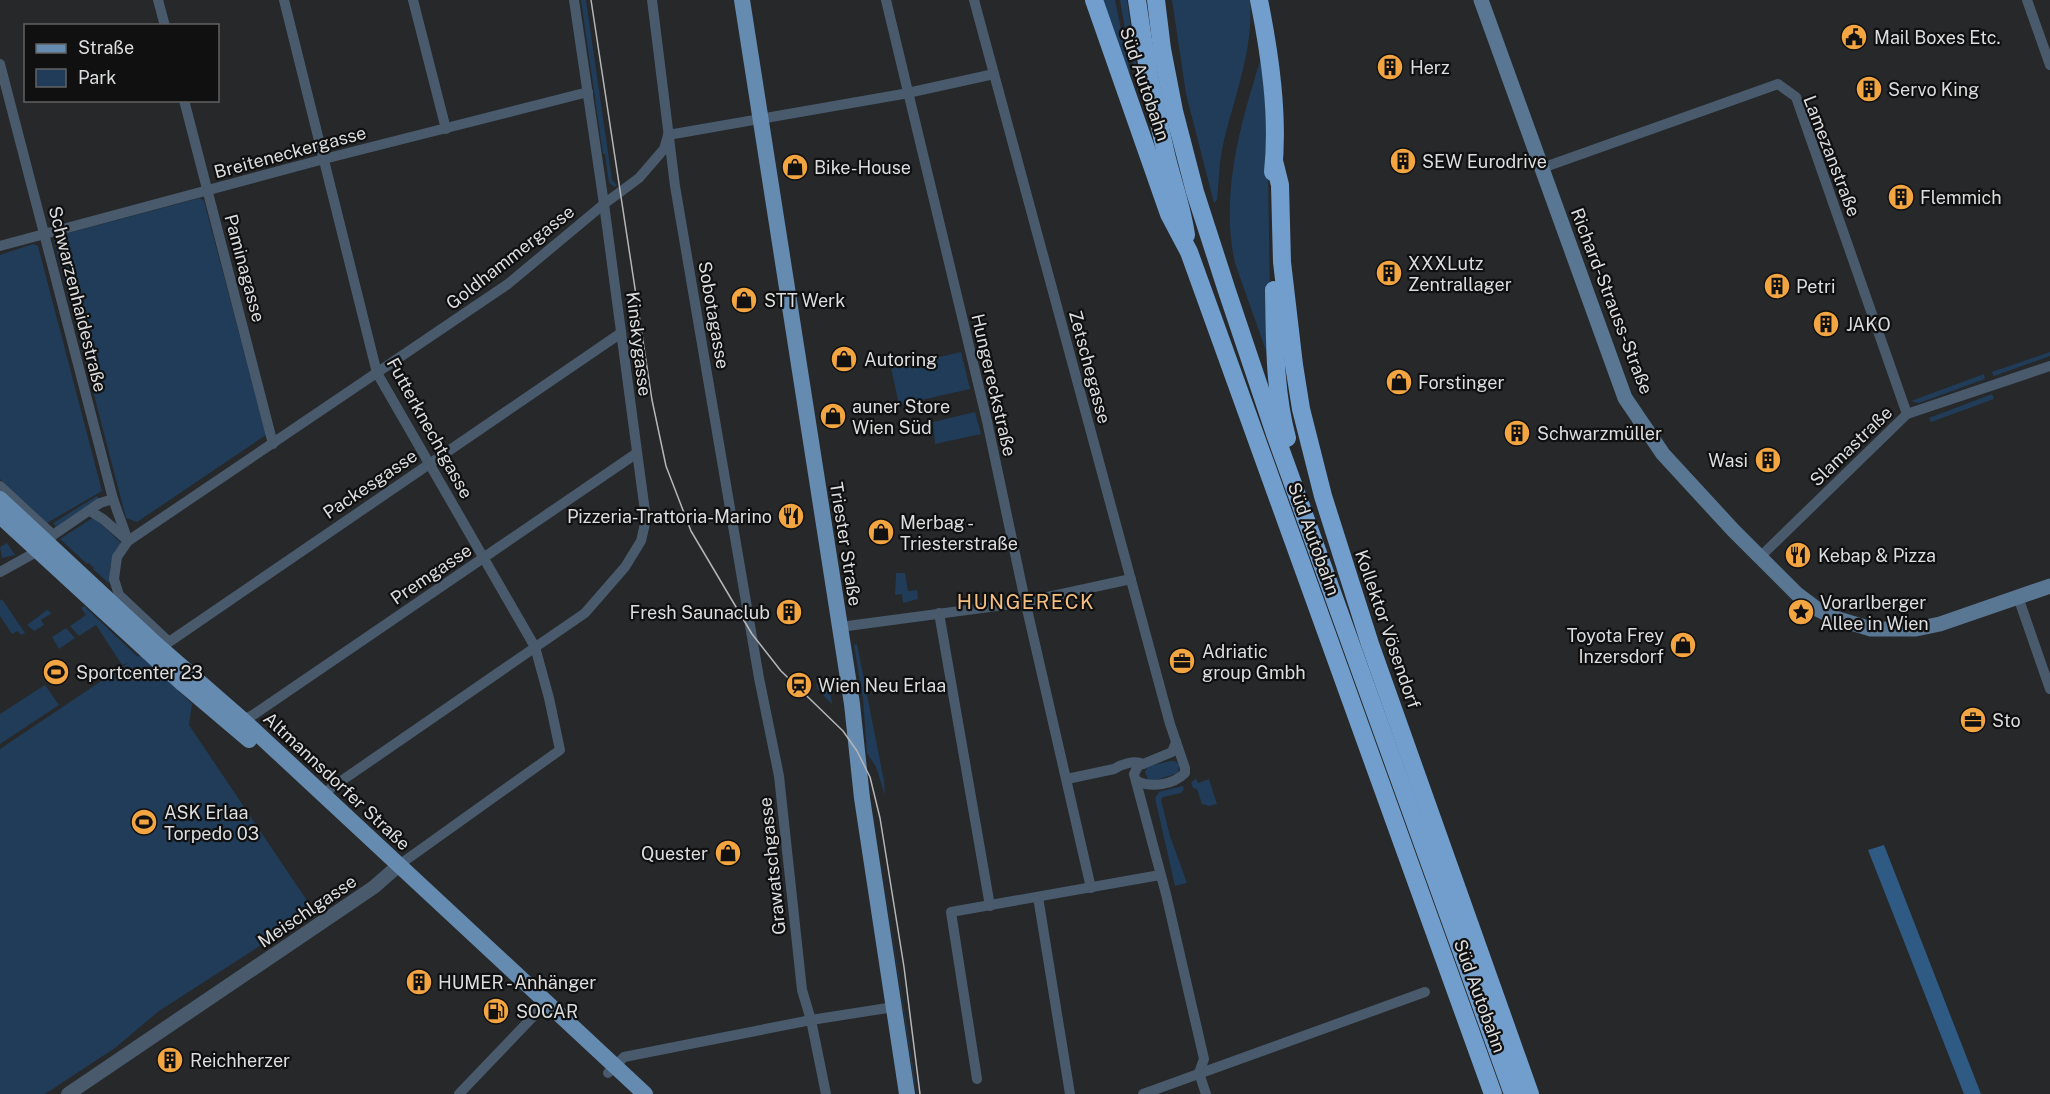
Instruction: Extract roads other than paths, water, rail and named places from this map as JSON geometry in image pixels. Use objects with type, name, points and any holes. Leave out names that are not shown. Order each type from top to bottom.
[{"type":"highway","name":"Süd Autobahn","points":[[1094,0],[1169,214],[1189,252],[1492,1094]]},
{"type":"highway","points":[[1137,0],[1149,84],[1183,217],[1189,252]]},
{"type":"highway","points":[[1156,0],[1162,49],[1174,111],[1195,192],[1304,513]]},
{"type":"highway","points":[[1259,0],[1269,57],[1273,103],[1272,183],[1276,368],[1283,419],[1304,513]]},
{"type":"highway","name":"Kollektor Vösendorf","points":[[1274,161],[1280,185],[1282,262],[1294,365],[1301,409],[1323,496],[1374,655],[1530,1094]]},
{"type":"highway","name":"Süd Autobahn","points":[[1304,513],[1513,1094]]},
{"type":"main road","name":"Triester Straße","points":[[742,0],[852,705],[862,798],[907,1094]]},
{"type":"main road","name":"Richard-Strauss-Straße","points":[[1481,0],[1625,398],[1663,454],[1733,530],[1797,594],[1817,609],[1834,618],[1871,629],[1916,629],[1940,624],[2050,586]]},
{"type":"main road","name":"Altmannsdorfer Straße","points":[[0,499],[157,645],[324,795],[396,869],[612,1070],[645,1094]]},
{"type":"main road","name":"Altmannsdorfer Straße","points":[[0,516],[46,543],[183,684],[269,757],[367,851],[396,869]]},
{"type":"main road","name":"Altmannsdorfer Straße","points":[[612,1070],[630,1094]]},
{"type":"street","points":[[158,0],[164,24]]},
{"type":"street","name":"Futterknechtgasse","points":[[284,0],[377,373],[535,647],[560,750]]},
{"type":"street","points":[[413,0],[446,129]]},
{"type":"street","name":"Kinskygasse","points":[[324,795],[585,613],[625,567],[641,541],[646,519],[574,0]]},
{"type":"street","name":"Sobotagasse","points":[[652,0],[668,135],[752,634]]},
{"type":"street","name":"Hungereckstraße","points":[[886,0],[987,421],[1025,602],[1091,888]]},
{"type":"street","name":"Zetschegasse","points":[[974,0],[1131,579],[1176,742],[1184,763],[1185,773],[1177,779],[1152,786]]},
{"type":"street","points":[[2027,0],[2050,65]]},
{"type":"street","name":"Schwarzenhaidestraße","points":[[0,64],[113,499],[128,541]]},
{"type":"street","points":[[668,135],[908,93],[994,74]]},
{"type":"street","name":"Lamezanstraße","points":[[1542,168],[1778,84],[1796,97],[1907,414]]},
{"type":"street","name":"Breiteneckergasse","points":[[0,246],[324,159],[588,92]]},
{"type":"street","name":"Paminagasse","points":[[185,102],[273,444]]},
{"type":"street","name":"Goldhammergasse","points":[[128,541],[508,284],[644,173],[664,149],[668,135]]},
{"type":"street","name":"Packesgasse","points":[[128,541],[117,557],[114,579],[119,595],[169,642],[621,333]]},
{"type":"street","name":"Slamastraße","points":[[1761,556],[1907,414],[2050,366]]},
{"type":"street","name":"Premgasse","points":[[243,720],[253,716],[637,453]]},
{"type":"street","name":"Altmannsdorfer Straße","points":[[0,486],[46,543]]},
{"type":"street","points":[[1,569],[93,513],[100,503],[113,499]]},
{"type":"street","points":[[93,513],[128,541]]},
{"type":"street","points":[[840,627],[1025,602],[1131,579]]},
{"type":"street","points":[[2018,597],[2050,689]]},
{"type":"street","points":[[939,613],[990,906]]},
{"type":"street","name":"Grawatschgasse","points":[[752,634],[779,776],[802,990],[812,1020],[826,1094]]},
{"type":"street","points":[[1176,742],[1173,750],[1168,754],[1136,769],[1136,778],[1204,1059],[1199,1072],[1206,1094]]},
{"type":"street","name":"Meischlgasse","points":[[68,1094],[374,887],[560,750]]},
{"type":"street","points":[[1067,779],[1114,769],[1137,761],[1143,764]]},
{"type":"street","points":[[1114,769],[1152,786],[1146,797],[1144,810]]},
{"type":"street","points":[[977,1079],[951,912],[1160,875]]},
{"type":"street","points":[[1038,897],[1070,1094]]},
{"type":"street","points":[[1143,1094],[1425,992]]},
{"type":"street","points":[[459,1094],[544,1006]]},
{"type":"street","points":[[612,1070],[624,1057],[812,1020],[894,1007]]},
{"type":"tram line","points":[[591,0],[652,400],[666,466],[691,531],[752,634],[781,671],[843,731],[857,751],[870,777],[880,818],[904,967],[920,1094]]},
{"type":"place","name":"Mail Boxes Etc.","points":[[1854,37]]},
{"type":"place","name":"Herz","points":[[1390,67]]},
{"type":"place","name":"Servo King","points":[[1869,89]]},
{"type":"place","name":"SEW Eurodrive","points":[[1403,161]]},
{"type":"place","name":"Bike-House","points":[[795,167]]},
{"type":"place","name":"Flemmich","points":[[1901,197]]},
{"type":"place","name":"XXXLutz Zentrallager","points":[[1389,273]]},
{"type":"place","name":"Petri","points":[[1777,286]]},
{"type":"place","name":"STT Werk","points":[[744,300]]},
{"type":"place","name":"JAKO","points":[[1826,324]]},
{"type":"place","name":"Autoring","points":[[844,359]]},
{"type":"place","name":"Forstinger","points":[[1399,382]]},
{"type":"place","name":"auner Store Wien Süd","points":[[833,416]]},
{"type":"place","name":"Schwarzmüller","points":[[1517,433]]},
{"type":"place","name":"Wasi","points":[[1768,460]]},
{"type":"place","name":"Pizzeria-Trattoria-Marino","points":[[791,516]]},
{"type":"place","name":"Merbag - Triesterstraße","points":[[881,532]]},
{"type":"place","name":"Kebap & Pizza","points":[[1798,555]]},
{"type":"place","name":"Fresh Saunaclub","points":[[789,612]]},
{"type":"place","name":"Vorarlberger Allee in Wien","points":[[1801,612]]},
{"type":"place","name":"Toyota Frey Inzersdorf","points":[[1683,645]]},
{"type":"place","name":"Adriatic group Gmbh","points":[[1182,661]]},
{"type":"place","name":"Sportcenter 23","points":[[56,672]]},
{"type":"place","name":"Wien Neu Erlaa","points":[[799,685]]},
{"type":"place","name":"Sto","points":[[1973,720]]},
{"type":"place","name":"ASK Erlaa Torpedo 03","points":[[144,822]]},
{"type":"place","name":"Quester","points":[[728,853]]},
{"type":"place","name":"HUMER - Anhänger","points":[[419,982]]},
{"type":"place","name":"SOCAR","points":[[496,1011]]},
{"type":"place","name":"Reichherzer","points":[[170,1060]]},
{"type":"district","name":"HUNGERECK","points":[[1026,602]]}]
